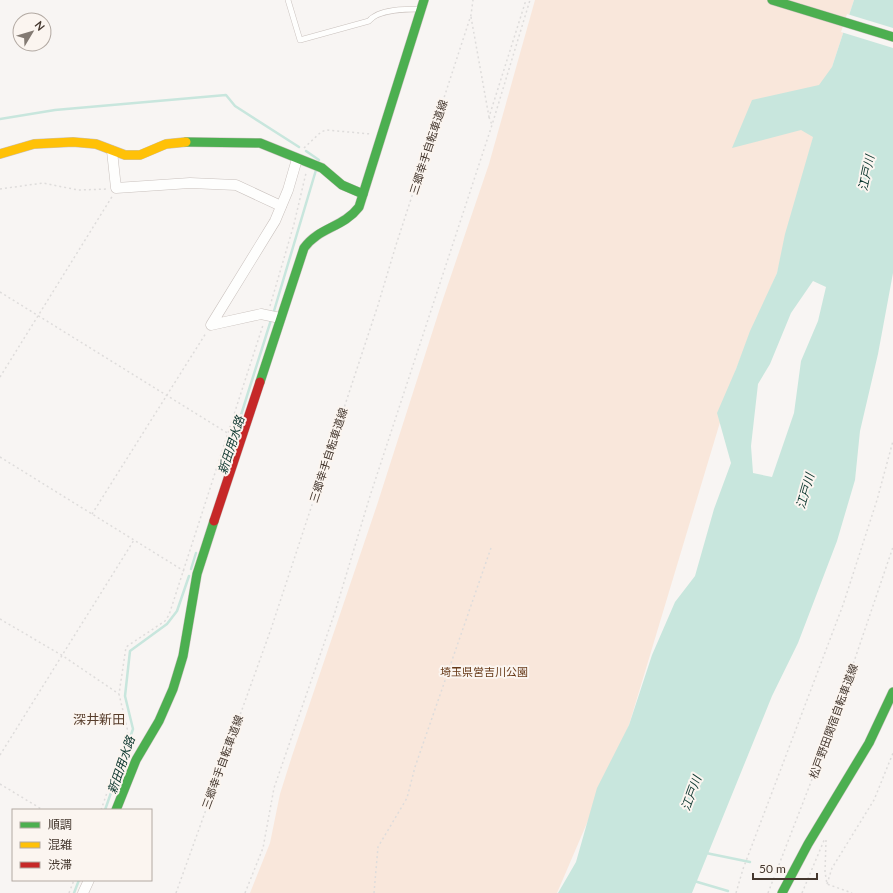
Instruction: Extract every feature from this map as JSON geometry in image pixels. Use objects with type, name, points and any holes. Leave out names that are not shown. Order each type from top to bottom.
[{"type":"street","points":[[772,0],[893,37]]},
{"type":"street","points":[[116,809],[136,760],[159,721],[173,689],[183,656],[197,574],[280,318],[307,242],[318,232],[341,225],[353,217],[363,194],[422,4]]},
{"type":"street","points":[[0,154],[22,146],[73,142],[96,144],[120,155],[143,155],[163,144],[176,142],[254,142],[269,146],[297,159],[322,168],[342,185],[363,194]]},
{"type":"street","points":[[112,151],[116,188],[190,184],[236,185],[281,206]]},
{"type":"street","points":[[211,325],[275,221],[297,159]]},
{"type":"street","points":[[211,325],[261,314],[267,314],[280,318]]},
{"type":"street","points":[[782,893],[827,812],[869,743],[893,692]]},
{"type":"street","points":[[83,893],[88,881]]},
{"type":"lane","points":[[288,0],[300,40],[369,21],[374,16],[422,4]]},
{"type":"path","name":"三郷幸手自転車道線","points":[[176,893],[271,629],[378,305],[471,15],[473,0]]},
{"type":"path","points":[[489,117],[526,0]]},
{"type":"path","points":[[245,893],[263,848],[274,788],[335,612],[370,496],[492,125],[530,0]]},
{"type":"path","name":"三郷幸手自転車道線","points":[[471,15],[489,117],[492,125]]},
{"type":"path","points":[[297,159],[311,140],[326,130],[381,134]]},
{"type":"path","points":[[100,809],[128,732],[119,694],[126,648],[165,621],[169,615],[267,314],[292,230],[309,163]]},
{"type":"path","points":[[0,189],[42,183],[78,190],[116,188],[0,378]]},
{"type":"path","points":[[0,292],[228,434]]},
{"type":"path","points":[[92,514],[211,325]]},
{"type":"path","points":[[736,893],[743,869],[843,605],[877,500],[893,441]]},
{"type":"path","points":[[0,457],[184,571],[197,574]]},
{"type":"path","points":[[0,755],[134,540]]},
{"type":"path","points":[[374,893],[378,847],[407,798],[415,766],[492,546]]},
{"type":"path","name":"松戸野田関宿自転車道線","points":[[768,893],[828,738],[893,547]]},
{"type":"path","points":[[0,619],[63,656],[119,694]]},
{"type":"path","points":[[827,884],[832,868],[874,800],[893,753]]},
{"type":"path","points":[[0,784],[41,809]]},
{"type":"path","points":[[826,838],[825,872],[827,884]]},
{"type":"path","points":[[70,893],[74,881]]},
{"type":"path","points":[[827,884],[852,893]]},
{"type":"green space","name":"埼玉県営吉川公園","points":[[535,0],[854,0],[832,67],[777,273],[736,369],[629,725],[557,893],[250,893],[270,843],[280,794],[292,756],[377,505],[441,305],[489,164]]},
{"type":"water","name":"江戸川","points":[[854,0],[893,0],[893,273],[878,354],[860,431],[855,480],[837,541],[798,643],[772,696],[692,893],[558,893],[576,862],[597,788],[629,725],[652,655],[675,602],[695,576],[714,509],[731,463],[717,413],[750,331],[777,273],[785,234],[813,137],[801,130],[732,148],[752,100],[819,85],[832,67]],"holes":[[[813,281],[826,287],[818,321],[801,361],[794,413],[772,477],[753,473],[751,446],[758,384],[770,364],[791,313]]]},
{"type":"pier","points":[[847,14],[893,28],[893,48],[841,32]]},
{"type":"waterway","points":[[0,119],[55,110],[226,95],[235,106],[299,147]]},
{"type":"waterway","points":[[306,151],[319,160]]},
{"type":"waterway","name":"新田用水路","points":[[274,311],[316,170]]},
{"type":"waterway","name":"新田用水路","points":[[235,434],[271,320]]},
{"type":"waterway","name":"新田用水路","points":[[191,569],[196,553]]},
{"type":"waterway","name":"新田用水路","points":[[105,809],[133,729],[125,696],[130,651],[167,624],[177,611],[189,576]]},
{"type":"waterway","points":[[706,853],[750,862]]},
{"type":"waterway","name":"新田用水路","points":[[74,893],[79,881]]},
{"type":"waterway","points":[[694,881],[728,891]]},
{"type":"traffic: fast","points":[[260,382],[304,248],[310,241],[324,231],[339,224],[353,214],[359,207],[424,0]]},
{"type":"traffic: fast","points":[[772,0],[893,37]]},
{"type":"traffic: fast","points":[[186,142],[260,143],[322,168],[342,185],[363,194]]},
{"type":"traffic: fast","points":[[116,809],[136,760],[159,721],[173,689],[183,656],[197,574],[214,521]]},
{"type":"traffic: fast","points":[[782,893],[808,844],[869,743],[893,692]]},
{"type":"traffic: slow","points":[[0,154],[34,144],[73,142],[96,144],[125,155],[140,155],[166,144],[186,142]]},
{"type":"traffic: jam","points":[[214,521],[260,382]]},
{"type":"district","name":"深井新田","points":[[99,719]]}]
